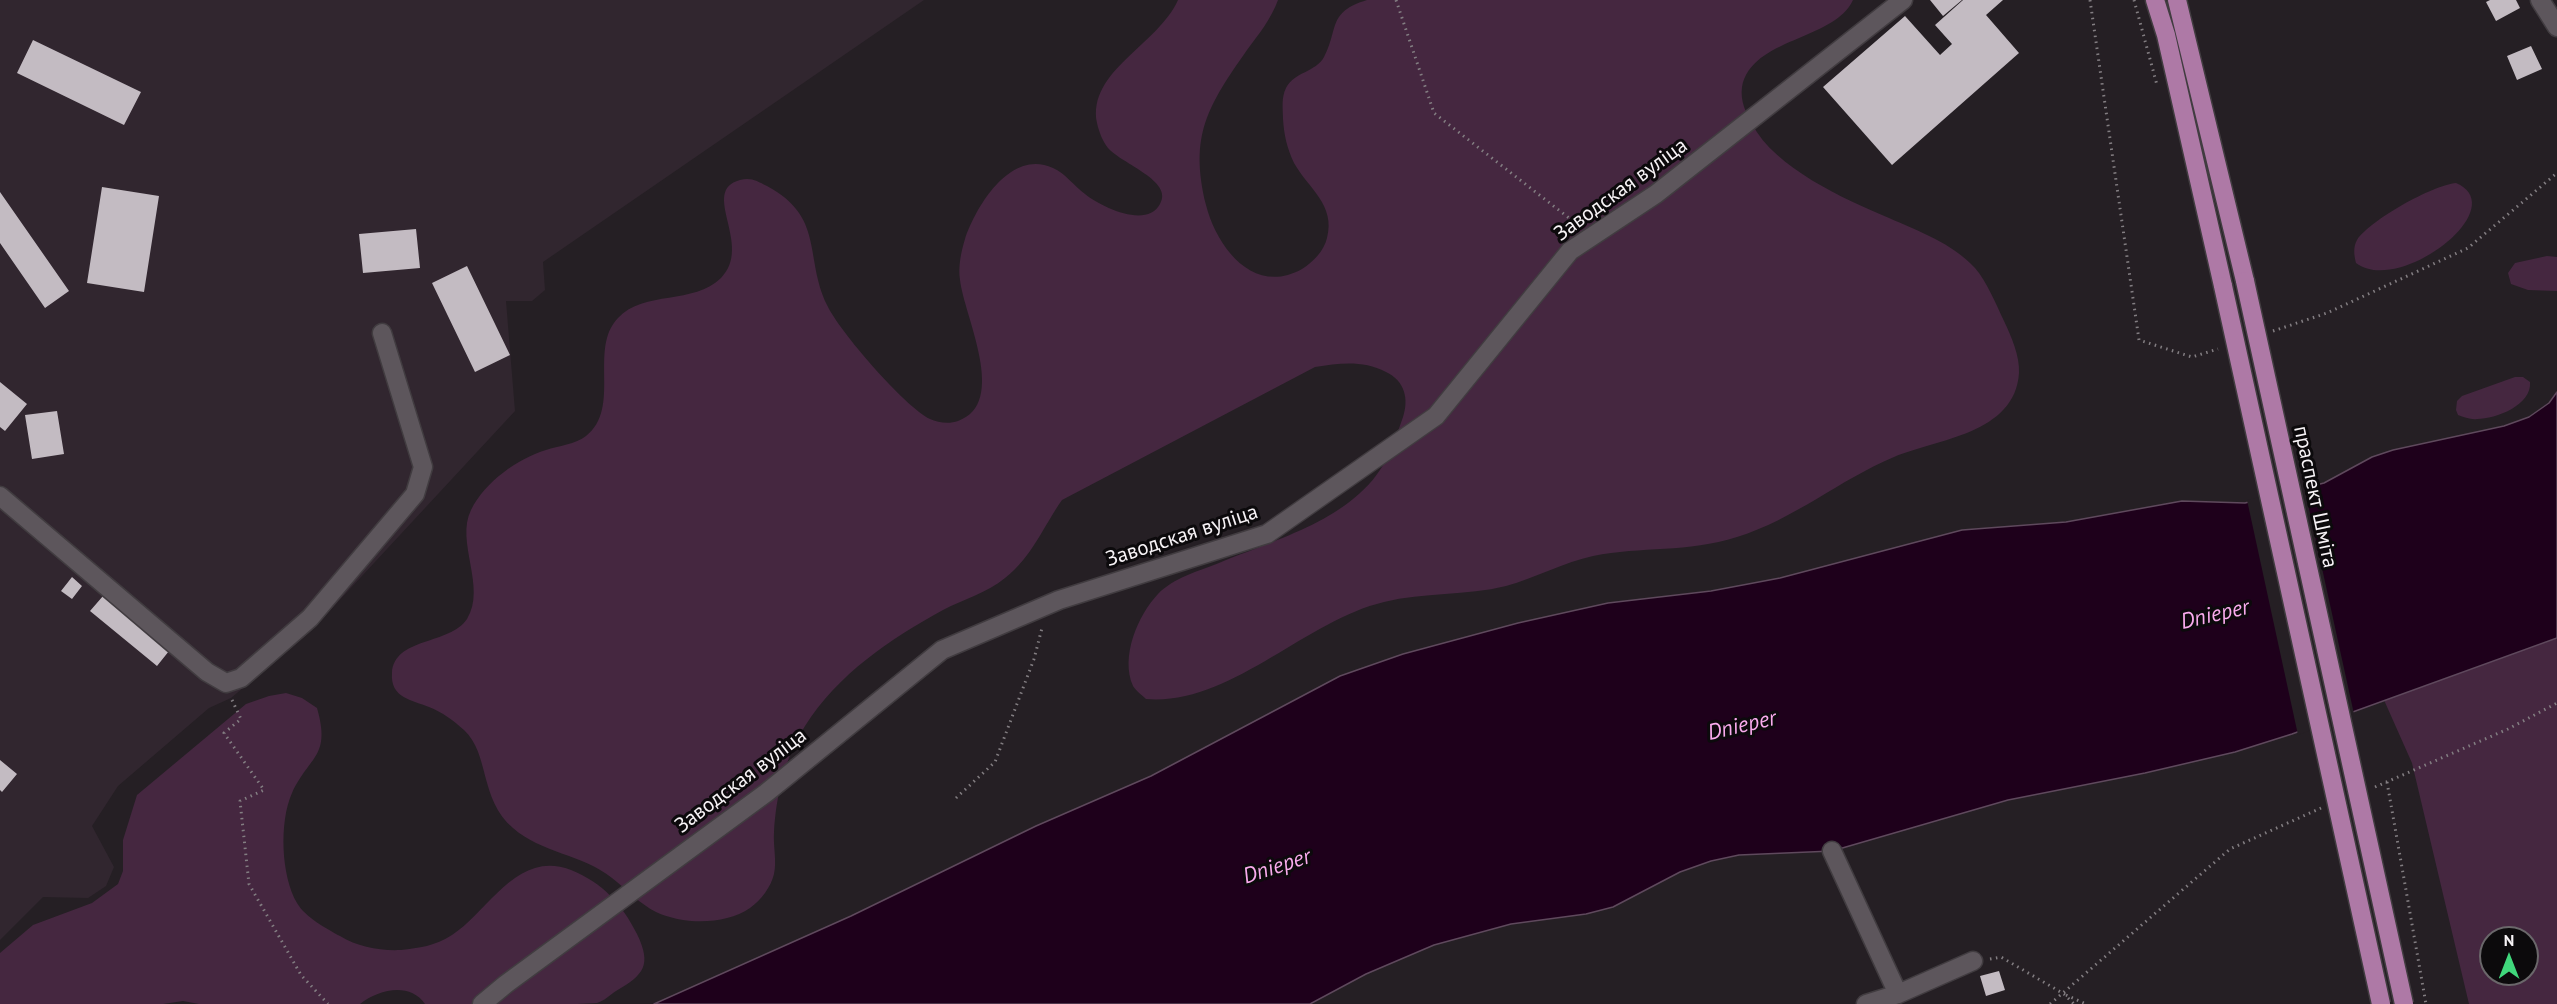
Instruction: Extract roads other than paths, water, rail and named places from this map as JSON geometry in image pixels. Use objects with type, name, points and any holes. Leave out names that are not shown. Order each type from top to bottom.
[{"type":"main road","name":"праспект Шміта","points":[[2155,0],[2166,35],[2223,286],[2381,1004]]},
{"type":"main road","name":"праспект Шміта","points":[[2177,0],[2245,281],[2404,1004]]},
{"type":"street","name":"Заводская вуліца","points":[[483,1004],[506,984],[766,793],[942,650],[1059,600],[1267,534],[1436,416],[1570,251],[1693,166],[1903,0]]},
{"type":"street","points":[[2541,0],[2557,27]]},
{"type":"street","points":[[0,496],[207,672],[226,683],[241,678],[310,618],[416,494],[423,467],[382,333]]},
{"type":"street","points":[[1832,851],[1898,994]]},
{"type":"street","points":[[1866,1004],[1898,994],[1973,961]]},
{"type":"water","name":"Dnieper","points":[[2557,392],[2557,638],[2292,734],[2235,752],[2145,773],[2008,800],[1832,851],[1739,855],[1711,861],[1680,872],[1613,907],[1586,914],[1511,924],[1434,945],[1366,974],[1310,1004],[654,1004],[851,916],[1036,826],[1151,776],[1340,676],[1403,654],[1518,623],[1608,603],[1711,591],[1780,578],[1962,530],[2066,522],[2182,501],[2245,503],[2324,483],[2372,457],[2393,450],[2504,426],[2529,417],[2549,403]]}]
